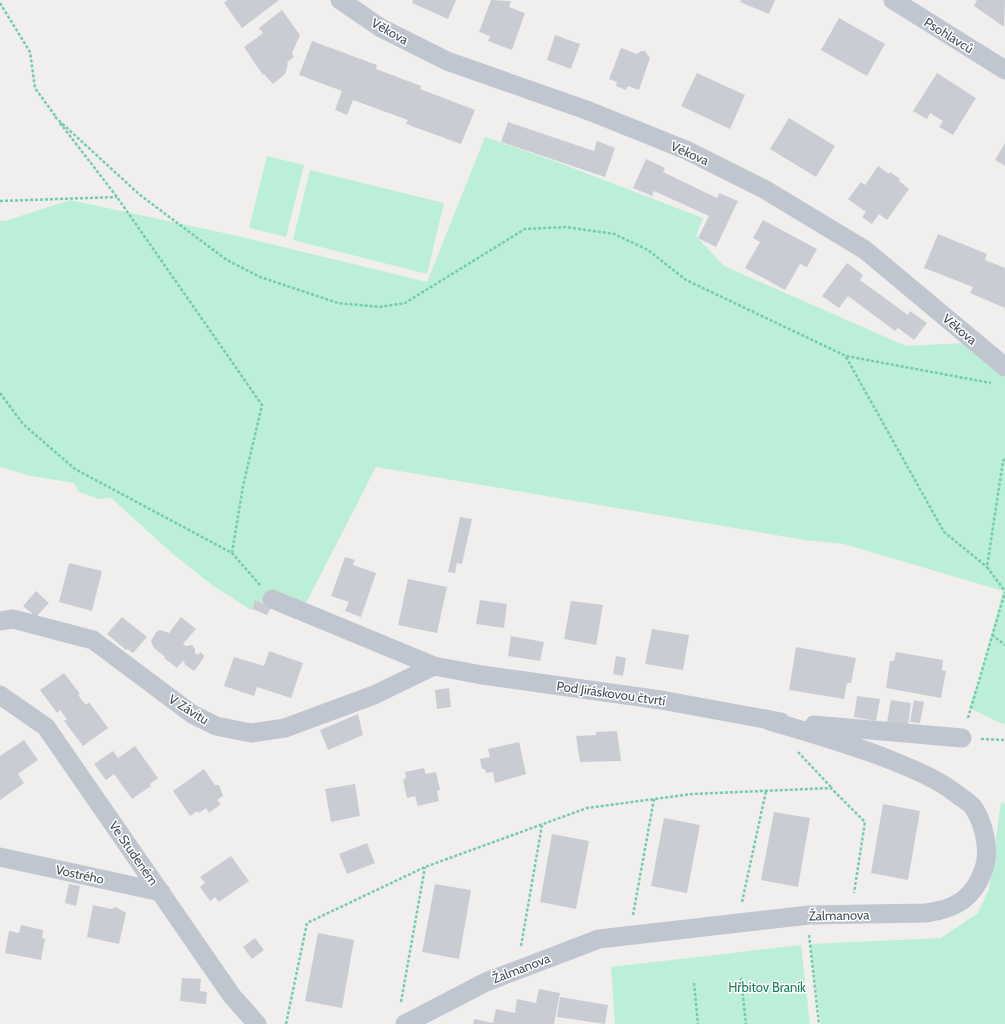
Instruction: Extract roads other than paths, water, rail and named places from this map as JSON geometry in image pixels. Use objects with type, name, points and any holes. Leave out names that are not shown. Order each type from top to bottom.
[{"type":"street","name":"Věkova","points":[[340,0],[381,28],[447,61],[589,111],[686,150],[764,189],[865,250],[1005,367]]},
{"type":"street","name":"Psohlavců","points":[[893,0],[1005,70]]},
{"type":"street","name":"Pod Jiráskovou čtvrtí","points":[[272,599],[434,666],[482,675],[661,700],[770,721],[962,738]]},
{"type":"street","name":"V Závitu","points":[[0,621],[13,619],[93,640],[192,714],[216,726],[251,733],[292,725],[374,695],[434,666]]},
{"type":"street","name":"Ve Studeném","points":[[0,695],[46,727],[232,996],[257,1024]]},
{"type":"street","name":"Žalmanova","points":[[403,1016],[486,982],[599,939],[809,915],[851,916],[926,913],[945,910],[964,900],[977,886],[985,868],[986,849],[983,830],[972,806],[952,790],[926,774],[840,741],[770,721]]},
{"type":"street","name":"Vostrého","points":[[0,857],[161,892]]},
{"type":"park label","name":"Hřbitov Braník","points":[[767,987]]}]
